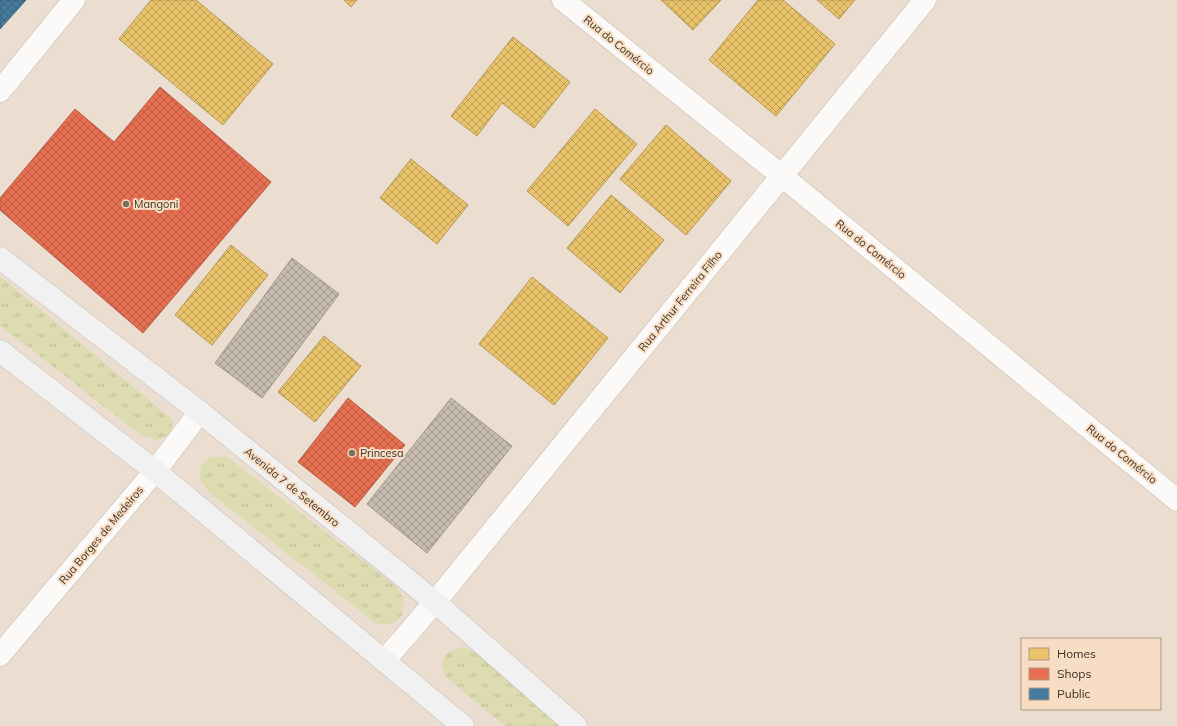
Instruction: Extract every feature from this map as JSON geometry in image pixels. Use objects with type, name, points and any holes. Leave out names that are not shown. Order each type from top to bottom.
[{"type":"main road","name":"Avenida 7 de Setembro","points":[[0,258],[200,412],[435,602],[576,726]]},
{"type":"main road","points":[[0,351],[155,471],[463,726]]},
{"type":"street","points":[[0,91],[74,0]]},
{"type":"street","name":"Rua do Comércio","points":[[563,0],[782,176],[1177,500]]},
{"type":"street","name":"Rua Arthur Ferreira Filho","points":[[385,660],[435,602],[925,0]]},
{"type":"street","name":"Rua Borges de Medeiros","points":[[0,655],[155,471],[200,412]]},
{"type":"green space","points":[[0,276],[173,420],[171,434],[157,440],[142,436],[0,325]]},
{"type":"green space","points":[[211,457],[227,457],[397,587],[404,601],[402,615],[393,624],[377,624],[210,493],[200,480],[201,466]]},
{"type":"green space","points":[[462,647],[477,652],[565,726],[505,726],[447,678],[441,665],[447,653]]},
{"type":"building: Homes","points":[[151,0],[196,0],[273,64],[223,125],[119,39]]},
{"type":"building: Homes","points":[[344,0],[357,0],[351,7]]},
{"type":"building: Homes","points":[[661,0],[721,0],[693,30]]},
{"type":"building: Homes","points":[[758,0],[783,0],[835,44],[776,116],[709,60]]},
{"type":"building: Homes","points":[[817,0],[855,0],[839,19]]},
{"type":"building: Homes","points":[[513,37],[570,82],[534,128],[502,103],[477,136],[451,116]]},
{"type":"building: Homes","points":[[595,109],[637,144],[568,226],[527,191]]},
{"type":"building: Homes","points":[[666,125],[731,181],[686,235],[620,179]]},
{"type":"building: Homes","points":[[411,159],[468,205],[437,244],[380,198]]},
{"type":"building: Homes","points":[[611,195],[664,240],[620,293],[567,248]]},
{"type":"building: Homes","points":[[231,245],[268,275],[212,345],[175,315]]},
{"type":"building: Homes","points":[[532,277],[608,338],[554,405],[479,344]]},
{"type":"building: Homes","points":[[324,336],[361,366],[315,422],[278,392]]},
{"type":"building: Shops","name":"Mangoni","points":[[160,87],[271,182],[143,333],[0,210],[0,198],[75,109],[114,142]]},
{"type":"building: Shops","name":"Princesa","points":[[348,398],[405,445],[355,507],[298,462]]},
{"type":"building: Public","points":[[0,0],[26,0],[0,29]]},
{"type":"building: Other","points":[[292,258],[339,294],[262,398],[215,363]]},
{"type":"building: Other","points":[[451,398],[512,446],[427,553],[367,504]]},
{"type":"place","name":"Mangoni","points":[[126,204]]},
{"type":"place","name":"Princesa","points":[[352,453]]}]
